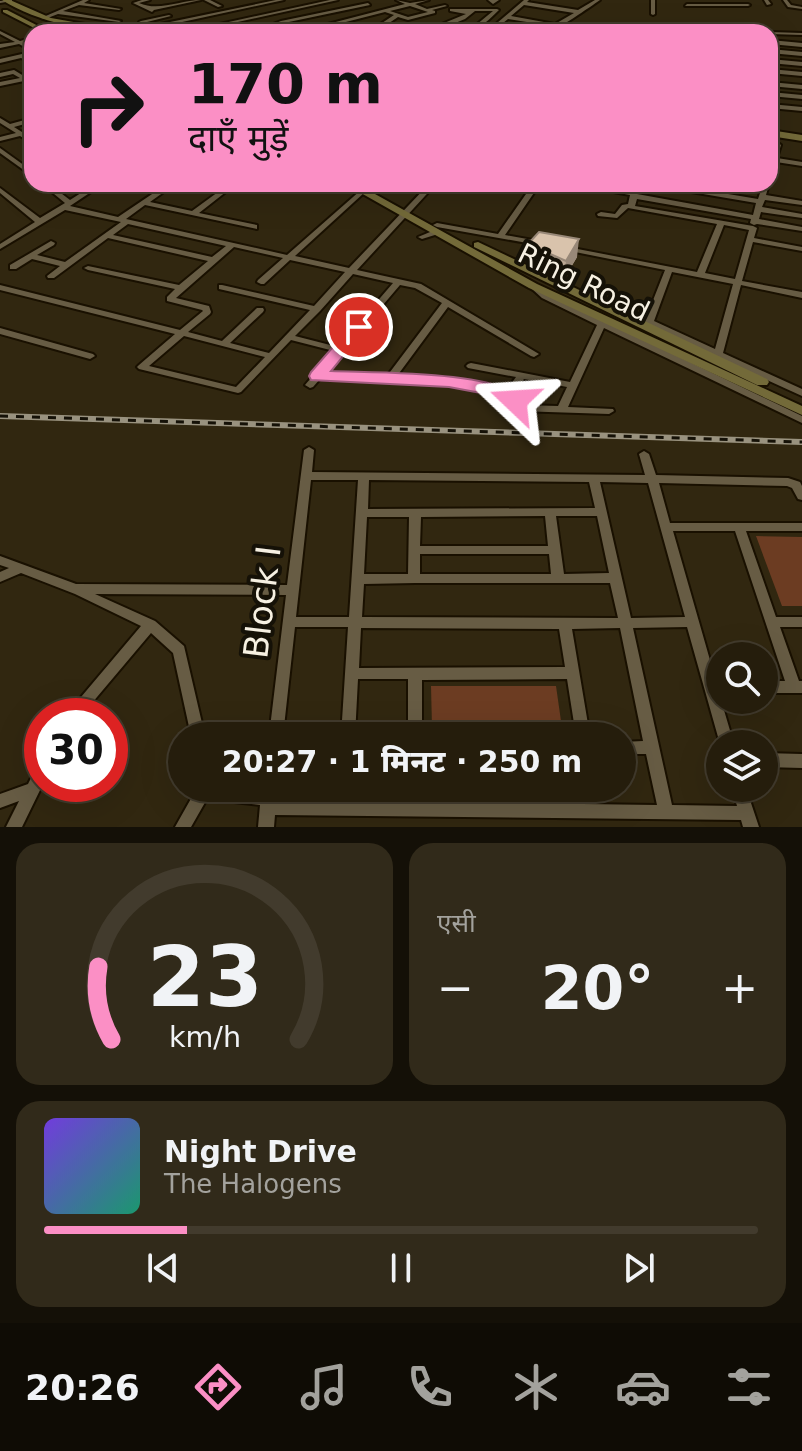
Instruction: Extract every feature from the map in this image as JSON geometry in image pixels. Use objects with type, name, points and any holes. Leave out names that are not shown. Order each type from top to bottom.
[{"type":"street","points":[[48,17],[87,0]]},
{"type":"street","points":[[103,0],[108,7]]},
{"type":"street","points":[[148,0],[135,3],[164,17]]},
{"type":"street","points":[[148,10],[199,0]]},
{"type":"street","points":[[206,0],[220,6]]},
{"type":"street","points":[[140,24],[250,0]]},
{"type":"street","points":[[166,24],[282,0]]},
{"type":"street","points":[[294,0],[310,5]]},
{"type":"street","points":[[222,24],[336,0]]},
{"type":"street","points":[[356,0],[408,19],[426,21]]},
{"type":"street","points":[[398,0],[433,12],[408,19]]},
{"type":"street","points":[[324,24],[429,0]]},
{"type":"street","points":[[490,0],[493,3],[497,0]]},
{"type":"street","points":[[549,7],[557,0]]},
{"type":"street","points":[[561,24],[598,0]]},
{"type":"street","points":[[653,0],[653,14]]},
{"type":"street","points":[[724,0],[730,6]]},
{"type":"street","points":[[785,0],[790,6],[802,8]]},
{"type":"street","points":[[499,24],[525,2],[580,12]]},
{"type":"street","points":[[3,4],[34,24]]},
{"type":"street","points":[[3,4],[24,24]]},
{"type":"street","points":[[79,4],[119,9]]},
{"type":"street","points":[[319,4],[338,10]]},
{"type":"street","points":[[275,24],[368,4]]},
{"type":"street","points":[[687,5],[748,5]]},
{"type":"street","points":[[427,10],[445,6]]},
{"type":"street","points":[[40,7],[55,24]]},
{"type":"street","points":[[204,9],[214,14]]},
{"type":"street","points":[[437,22],[450,24],[463,18],[472,11],[497,10],[482,23],[463,18],[444,16]]},
{"type":"street","points":[[17,14],[119,21]]},
{"type":"street","points":[[385,24],[397,15]]},
{"type":"street","points":[[48,17],[85,24]]},
{"type":"street","points":[[507,17],[547,24]]},
{"type":"street","points":[[778,33],[802,34]]},
{"type":"street","points":[[0,40],[8,36],[24,45]]},
{"type":"street","points":[[0,40],[24,39]]},
{"type":"street","points":[[778,43],[802,45]]},
{"type":"street","points":[[778,52],[802,54]]},
{"type":"street","points":[[0,61],[24,57]]},
{"type":"street","points":[[778,62],[802,64]]},
{"type":"street","points":[[0,75],[23,70]]},
{"type":"street","points":[[14,72],[24,79]]},
{"type":"street","points":[[778,72],[802,74]]},
{"type":"street","points":[[0,84],[24,79]]},
{"type":"street","points":[[778,85],[802,87]]},
{"type":"street","points":[[778,95],[802,97]]},
{"type":"street","points":[[778,107],[802,109]]},
{"type":"street","points":[[0,120],[22,134]]},
{"type":"street","points":[[9,126],[24,122]]},
{"type":"street","points":[[0,139],[22,134]]},
{"type":"street","points":[[778,134],[802,138]]},
{"type":"street","points":[[0,150],[24,168]]},
{"type":"street","points":[[0,163],[12,159]]},
{"type":"street","points":[[778,161],[802,164]]},
{"type":"street","points":[[0,190],[40,222]]},
{"type":"street","points":[[53,192],[66,205],[123,220],[352,270],[427,290],[534,354]]},
{"type":"street","points":[[0,247],[87,192]]},
{"type":"street","points":[[51,276],[107,236],[160,192]]},
{"type":"street","points":[[194,213],[222,192]]},
{"type":"street","points":[[261,282],[360,192]]},
{"type":"street","name":"Ring Road","points":[[371,192],[533,286],[802,411]]},
{"type":"street","points":[[233,244],[170,299],[208,310],[142,367],[238,390],[426,192]]},
{"type":"street","points":[[500,236],[531,192]]},
{"type":"street","points":[[629,192],[634,196],[754,223],[802,229]]},
{"type":"street","points":[[703,192],[802,210]]},
{"type":"street","points":[[732,197],[734,192]]},
{"type":"street","points":[[718,354],[764,192]]},
{"type":"street","points":[[630,206],[634,196]]},
{"type":"street","points":[[144,203],[254,227]]},
{"type":"street","points":[[761,203],[802,203]]},
{"type":"street","points":[[761,203],[802,216]]},
{"type":"street","points":[[601,214],[617,216],[630,206],[721,223],[754,223]]},
{"type":"street","points":[[700,275],[721,223]]},
{"type":"street","points":[[422,237],[436,228],[546,245]]},
{"type":"street","name":"Ring Road","points":[[436,228],[802,401]]},
{"type":"street","points":[[107,236],[214,260]]},
{"type":"street","points":[[749,239],[802,249]]},
{"type":"street","points":[[13,267],[51,243]]},
{"type":"street","points":[[562,248],[802,295]]},
{"type":"street","points":[[30,256],[66,265]]},
{"type":"street","points":[[88,268],[181,288]]},
{"type":"street","points":[[649,322],[669,269]]},
{"type":"street","points":[[548,280],[573,288],[802,393]]},
{"type":"street","points":[[399,281],[314,380],[449,381],[508,393],[514,398],[516,408],[609,411]]},
{"type":"street","points":[[533,286],[545,296],[802,420]]},
{"type":"street","points":[[0,287],[271,356]]},
{"type":"street","points":[[222,287],[317,309]]},
{"type":"street","points":[[390,379],[447,302]]},
{"type":"street","points":[[224,344],[260,310]]},
{"type":"street","points":[[561,410],[602,324]]},
{"type":"street","points":[[0,331],[90,356]]},
{"type":"street","points":[[290,337],[340,350]]},
{"type":"street","points":[[471,366],[573,385]]},
{"type":"street","points":[[508,393],[522,375]]},
{"type":"street","name":"Block I","points":[[278,722],[309,450]]},
{"type":"street","points":[[644,454],[706,660]]},
{"type":"street","points":[[307,476],[788,482],[796,485],[802,496]]},
{"type":"street","points":[[349,722],[364,476]]},
{"type":"street","points":[[594,478],[666,812]]},
{"type":"street","points":[[362,513],[601,512]]},
{"type":"street","points":[[414,579],[415,513]]},
{"type":"street","points":[[550,513],[558,578]]},
{"type":"street","points":[[667,527],[802,527]]},
{"type":"street","points":[[739,527],[798,687]]},
{"type":"street","points":[[414,550],[555,550]]},
{"type":"street","points":[[0,560],[75,589],[150,625],[170,639],[179,650],[195,722]]},
{"type":"street","points":[[0,577],[22,568]]},
{"type":"street","points":[[359,579],[616,578]]},
{"type":"street","points":[[75,589],[293,590]]},
{"type":"street","points":[[290,622],[693,622]]},
{"type":"street","points":[[772,622],[802,622]]},
{"type":"street","points":[[565,624],[581,722]]},
{"type":"street","points":[[87,698],[150,625]]},
{"type":"street","points":[[352,673],[573,673]]},
{"type":"street","points":[[415,674],[415,722]]},
{"type":"street","points":[[636,748],[652,747]]},
{"type":"street","points":[[778,760],[802,761]]},
{"type":"street","points":[[0,801],[24,793]]},
{"type":"street","points":[[14,827],[27,802]]},
{"type":"street","points":[[183,827],[198,802]]},
{"type":"street","points":[[266,827],[268,802]]},
{"type":"street","points":[[293,802],[344,810],[666,812],[749,820]]},
{"type":"street","points":[[344,802],[344,810]]},
{"type":"street","points":[[416,802],[416,809]]},
{"type":"shaded area","points":[[756,536],[802,537],[802,606],[782,606]]},
{"type":"shaded area","points":[[431,686],[556,686],[561,722],[432,722]]},
{"type":"building","points":[[539,232],[579,239],[566,261],[528,244]]},
{"type":"railway","points":[[0,416],[802,442]]},
{"type":"route","points":[[359,327],[317,376],[449,381],[508,393],[515,401]]}]
